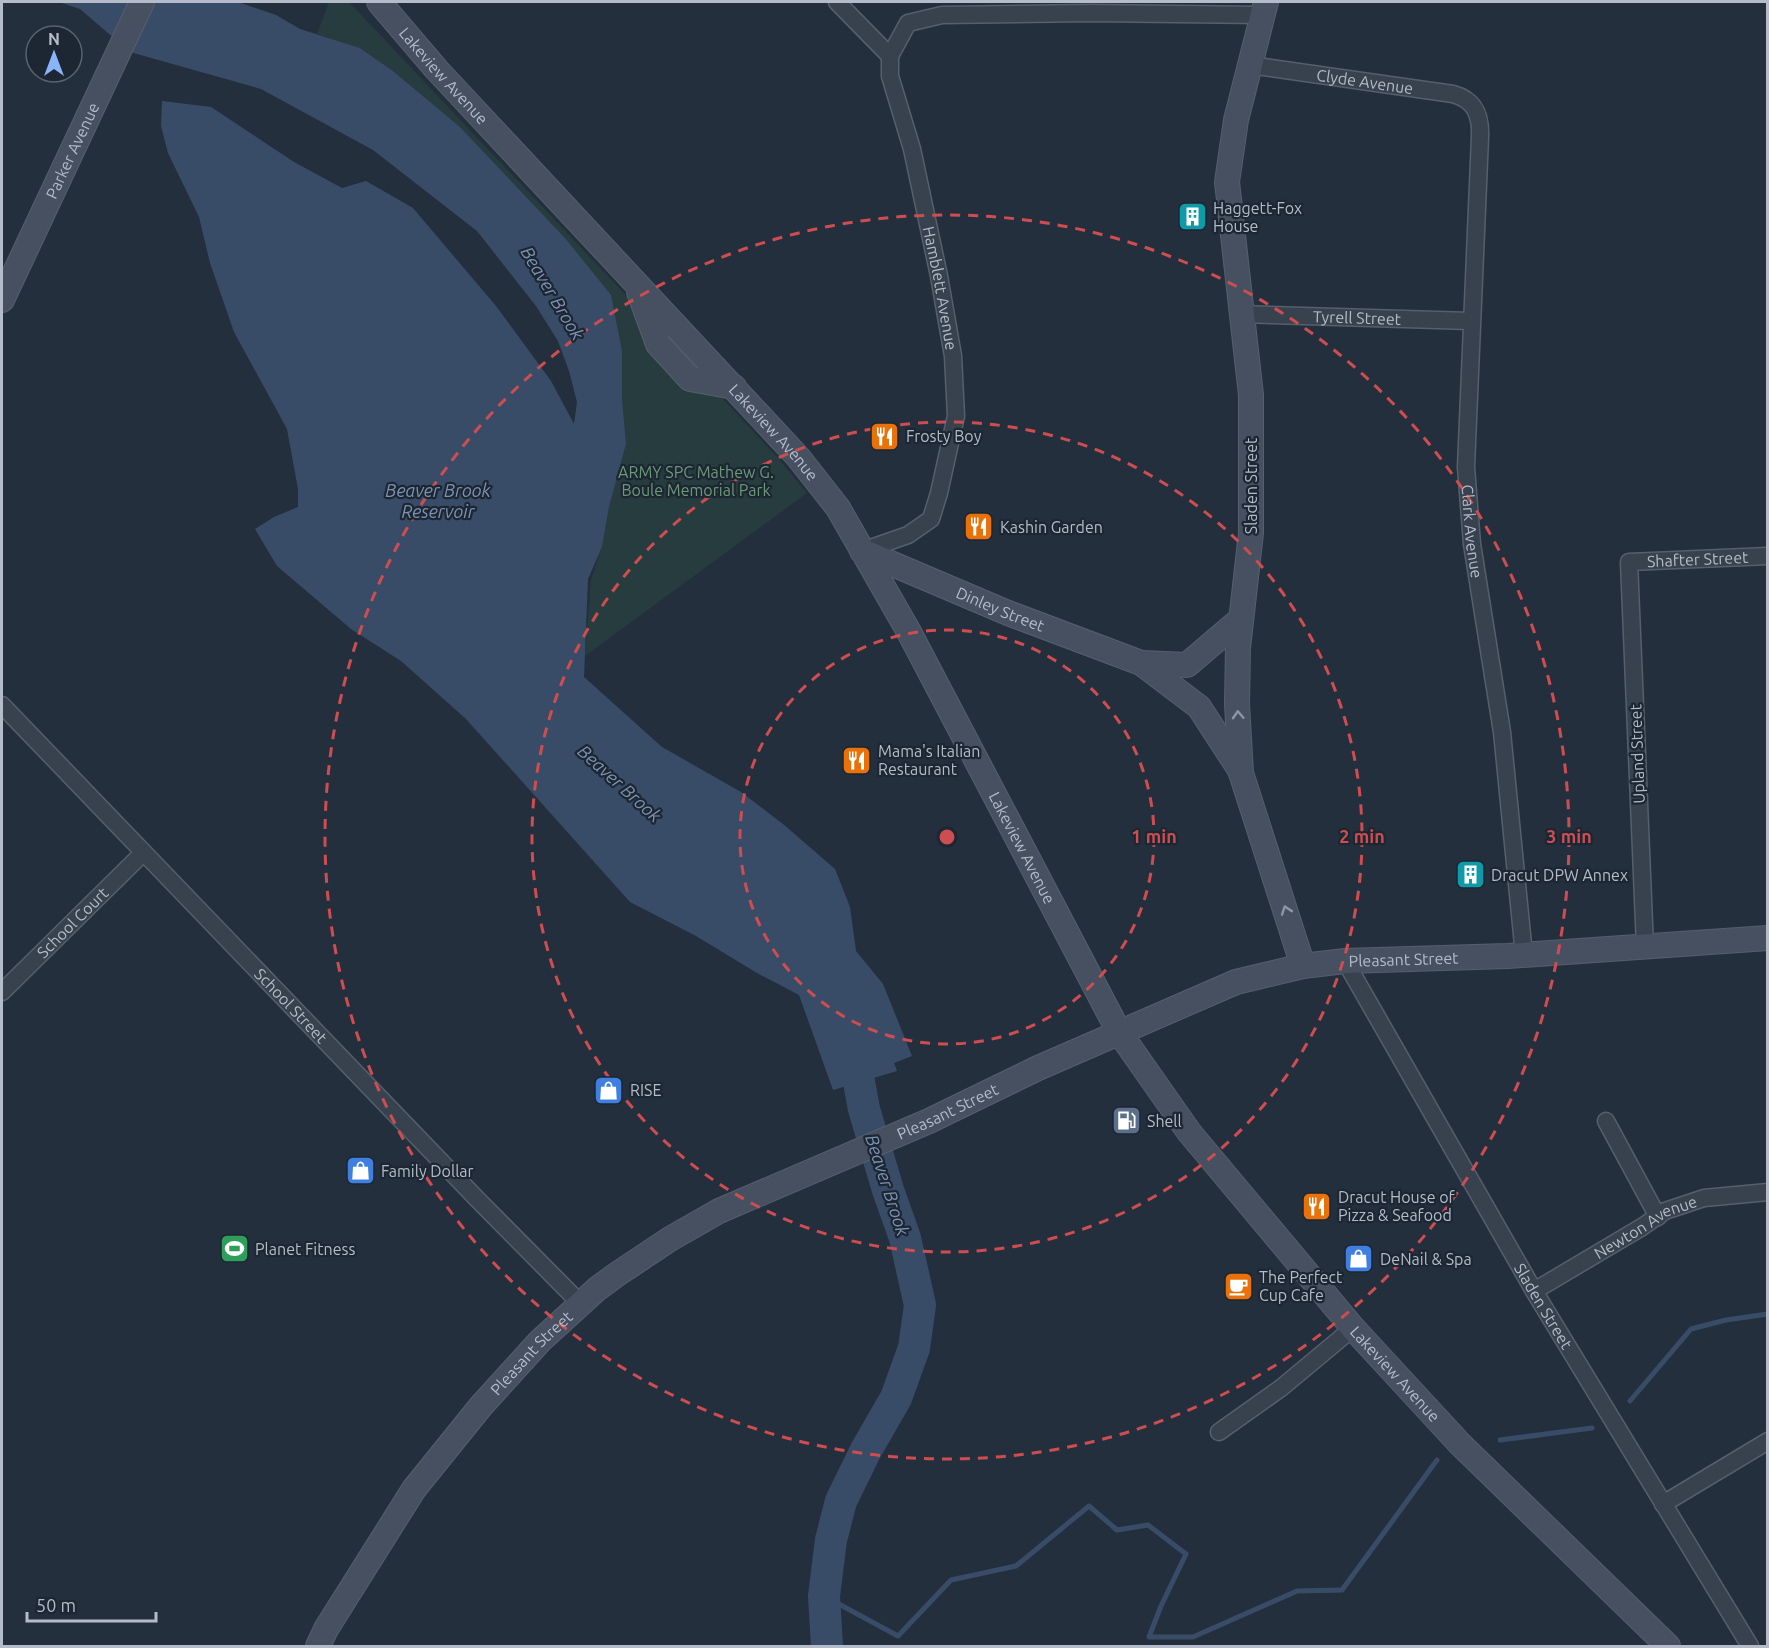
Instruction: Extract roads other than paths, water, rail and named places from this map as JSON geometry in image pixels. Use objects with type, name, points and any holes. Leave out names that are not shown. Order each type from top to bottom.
[{"type":"main road","name":"Parker Avenue","points":[[2,300],[142,2]]},
{"type":"main road","name":"Lakeview Avenue","points":[[379,2],[437,70],[798,457],[838,508],[909,633],[1119,1032],[1189,1132],[1353,1328],[1461,1444],[1668,1647]]},
{"type":"main road","name":"Sladen Street","points":[[1265,8],[1236,120],[1227,182],[1251,395],[1251,522],[1238,648],[1238,704],[1241,773],[1303,966]]},
{"type":"main road","name":"Dinley Street","points":[[862,551],[1008,614],[1141,663],[1199,707],[1241,773]]},
{"type":"main road","name":"Dinley Street","points":[[1141,663],[1187,665],[1241,619]]},
{"type":"main road","name":"Pleasant Street","points":[[318,1645],[414,1489],[480,1406],[540,1341],[597,1289],[646,1254],[719,1211],[929,1121],[1038,1068],[1236,982],[1303,966],[1345,961],[1524,955],[1767,938]]},
{"type":"street","points":[[837,2],[890,57],[908,23],[942,15],[1090,7],[1265,8]]},
{"type":"street","name":"Hamblett Avenue","points":[[862,551],[908,535],[931,519],[956,416],[953,356],[939,276],[912,149],[890,76],[890,57]]},
{"type":"street","name":"Clyde Avenue","points":[[1250,65],[1445,92],[1462,96],[1474,107]]},
{"type":"street","name":"Clark Avenue","points":[[1474,107],[1478,114],[1480,129],[1466,467],[1472,544],[1502,732],[1524,955]]},
{"type":"street","name":"Tyrell Street","points":[[1241,314],[1471,321]]},
{"type":"street","name":"Shafter Street","points":[[1629,562],[1767,556]]},
{"type":"street","name":"Upland Street","points":[[1629,562],[1645,947]]},
{"type":"street","name":"School Street","points":[[2,705],[580,1304]]},
{"type":"street","name":"School Court","points":[[2,993],[143,853]]},
{"type":"street","name":"Sladen Street","points":[[1345,961],[1534,1291],[1750,1647]]},
{"type":"street","points":[[1606,1121],[1658,1217]]},
{"type":"street","name":"Newton Avenue","points":[[1534,1291],[1665,1211],[1704,1198],[1767,1192]]},
{"type":"street","points":[[1219,1432],[1281,1388],[1353,1328]]},
{"type":"street","points":[[1663,1504],[1767,1441]]},
{"type":"water","name":"Beaver Brook Reservoir","points":[[59,2],[238,2],[276,15],[300,29],[360,48],[393,71],[460,127],[565,238],[611,295],[622,351],[622,398],[626,444],[609,507],[602,547],[588,579],[584,677],[662,747],[741,792],[783,824],[835,869],[850,907],[856,951],[883,984],[912,1056],[894,1063],[897,1071],[833,1090],[799,995],[696,936],[630,902],[466,719],[401,661],[351,629],[277,566],[255,529],[274,517],[298,507],[298,489],[287,429],[234,332],[210,263],[199,217],[168,153],[161,126],[162,101],[211,107],[294,162],[342,188],[366,181],[413,208],[496,306],[551,381],[574,424],[577,402],[569,371],[558,341],[536,306],[477,231],[373,150],[261,89],[130,52],[80,9]]},
{"type":"waterway","name":"Beaver Brook","points":[[827,1646],[824,1596],[831,1540],[841,1501],[866,1450],[896,1398],[914,1348],[920,1305],[905,1238],[864,1109],[847,1040]]},
{"type":"waterway","points":[[1630,1401],[1691,1329],[1726,1320],[1768,1314]]},
{"type":"waterway","points":[[1500,1440],[1592,1428]]},
{"type":"waterway","points":[[824,1596],[898,1636],[951,1580],[1016,1566],[1089,1506],[1117,1530],[1148,1525],[1186,1554],[1149,1637],[1193,1637],[1297,1591],[1342,1590],[1437,1460]]},
{"type":"place","name":"Haggett-Fox House","points":[[1192,217]]},
{"type":"place","name":"Frosty Boy","points":[[885,436]]},
{"type":"place","name":"Kashin Garden","points":[[979,527]]},
{"type":"place","name":"Mama's Italian Restaurant","points":[[857,760]]},
{"type":"place","name":"Dracut DPW Annex","points":[[1470,875]]},
{"type":"place","name":"RISE","points":[[609,1090]]},
{"type":"place","name":"Shell","points":[[1126,1121]]},
{"type":"place","name":"Family Dollar","points":[[360,1171]]},
{"type":"place","name":"Dracut House of Pizza & Seafood","points":[[1317,1206]]},
{"type":"place","name":"Planet Fitness","points":[[234,1249]]},
{"type":"place","name":"DeNail & Spa","points":[[1359,1259]]},
{"type":"place","name":"The Perfect Cup Cafe","points":[[1238,1286]]},
{"type":"park label","name":"ARMY SPC Mathew G. Boule Memorial Park","points":[[696,481]]}]
